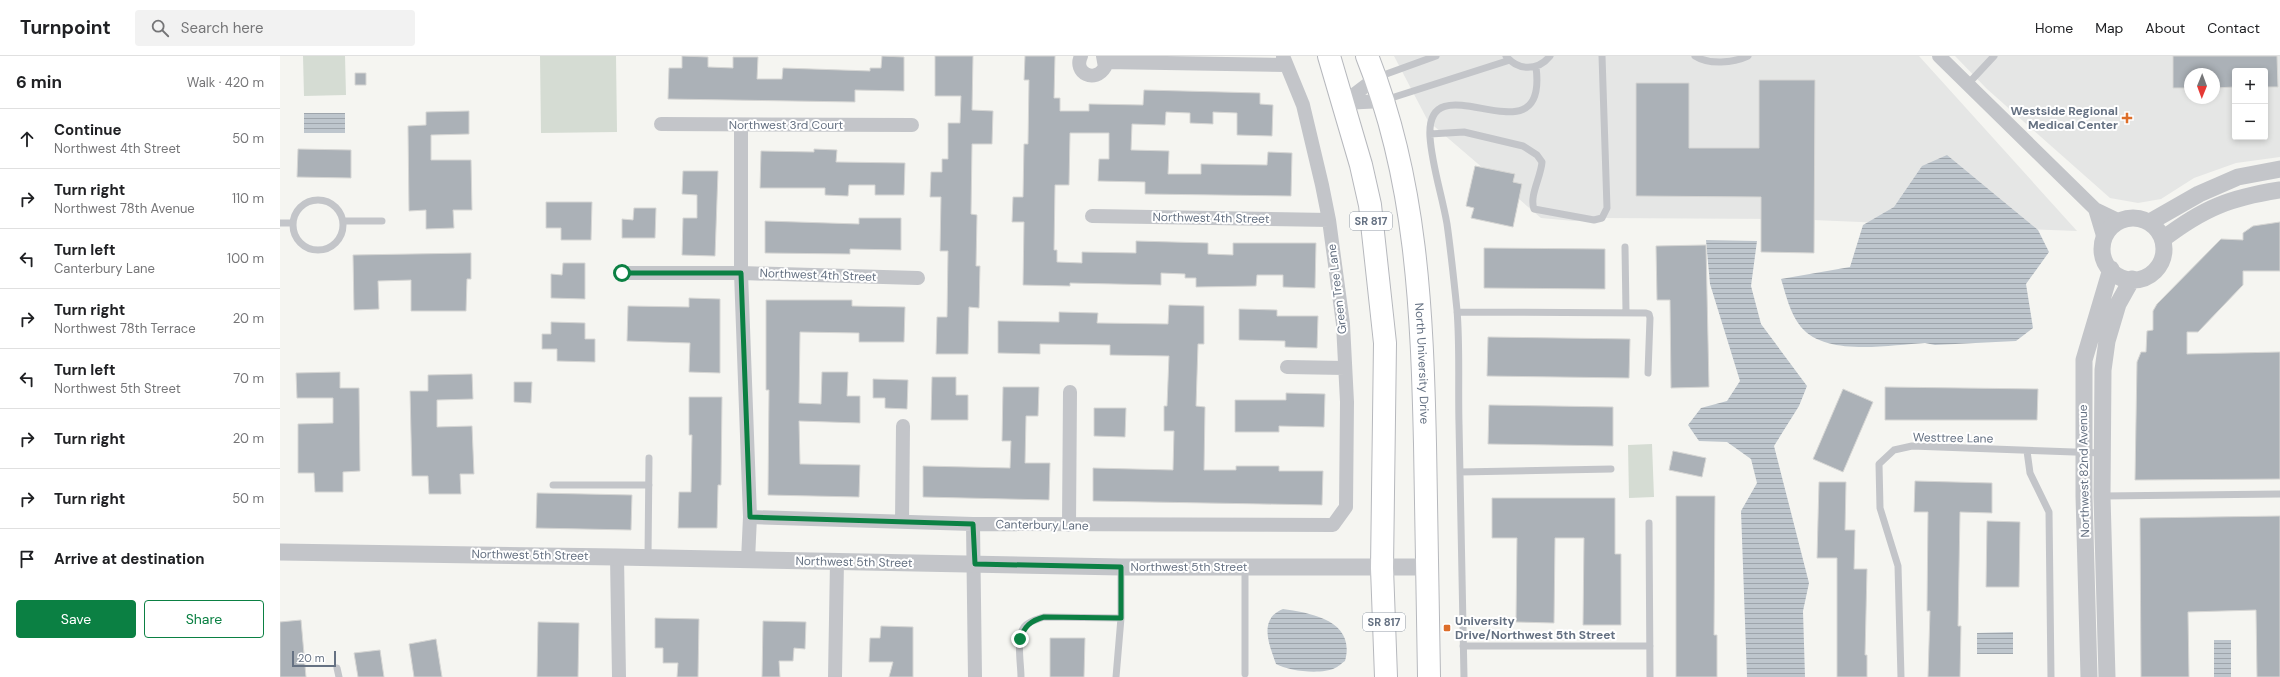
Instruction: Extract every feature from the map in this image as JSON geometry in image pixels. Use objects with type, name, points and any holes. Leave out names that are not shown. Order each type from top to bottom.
[{"type":"main road","name":"SR 817","points":[[1329,56],[1370,205],[1385,343],[1382,568],[1386,677]]},
{"type":"main road","name":"North University Drive","points":[[1367,56],[1376,78],[1400,154],[1411,218],[1423,341],[1429,677]]},
{"type":"street","points":[[1081,56],[1079,64],[1081,69],[1088,76],[1098,74],[1105,67],[1104,59],[1284,60]]},
{"type":"street","points":[[1938,56],[2095,209],[2120,221]]},
{"type":"street","name":"Green Tree Lane","points":[[1284,60],[1303,105],[1330,220],[1342,324],[1345,368],[1346,507],[1333,525]]},
{"type":"street","points":[[1343,103],[1376,78]]},
{"type":"street","points":[[1343,103],[1383,101]]},
{"type":"street","name":"Northwest 3rd Court","points":[[661,124],[912,125]]},
{"type":"street","points":[[741,125],[741,273],[750,517],[748,560]]},
{"type":"street","points":[[2150,222],[2199,194],[2238,177],[2280,169]]},
{"type":"street","points":[[2163,239],[2207,209],[2242,196],[2280,190]]},
{"type":"street","points":[[2095,209],[2104,239],[2103,255],[2111,270],[2117,275],[2132,280],[2151,274],[2158,267],[2164,249],[2163,239],[2156,227],[2150,222],[2135,218],[2120,221],[2108,231],[2104,239]]},
{"type":"street","name":"Northwest 4th Street","points":[[1092,216],[1330,220]]},
{"type":"street","name":"Northwest 82nd Avenue","points":[[2089,677],[2084,496],[2086,453],[2084,360],[2111,270]]},
{"type":"street","name":"Northwest 4th Street","points":[[622,273],[741,273],[918,278]]},
{"type":"street","name":"Northwest 82nd Avenue","points":[[2107,677],[2102,496],[2103,370],[2107,341],[2118,304],[2132,280]]},
{"type":"street","points":[[1287,367],[1345,368]]},
{"type":"street","points":[[1069,525],[1070,392]]},
{"type":"street","points":[[902,522],[903,426]]},
{"type":"street","name":"Canterbury Lane","points":[[750,517],[973,524],[1333,525]]},
{"type":"street","points":[[973,524],[975,564],[975,677]]},
{"type":"street","name":"Northwest 5th Street","points":[[280,552],[617,556],[1121,567],[1427,567]]},
{"type":"street","points":[[617,556],[619,677]]},
{"type":"street","points":[[835,677],[837,561]]},
{"type":"lane","points":[[1376,78],[1436,56]]},
{"type":"lane","points":[[1383,101],[1508,58],[1522,67],[1536,67],[1544,63],[1550,56]]},
{"type":"lane","points":[[1430,134],[1464,132],[1524,146],[1537,155],[1542,162],[1542,172],[1532,204],[1534,210],[1594,220],[1602,218],[1607,208],[1602,56]]},
{"type":"lane","points":[[1695,56],[1702,61],[1737,61],[1748,56]]},
{"type":"lane","points":[[1968,85],[1994,56]]},
{"type":"lane","points":[[1464,677],[1457,312],[1447,225],[1430,134],[1431,118],[1436,108],[1445,104],[1457,103],[1511,112],[1524,110],[1533,102],[1538,90],[1536,67]]},
{"type":"lane","points":[[322,200],[336,206],[344,221],[344,229],[338,240],[329,248],[321,250],[312,250],[300,243],[293,230],[293,223],[299,208],[306,203],[322,200]]},
{"type":"lane","points":[[344,221],[382,221]]},
{"type":"lane","points":[[280,223],[293,223]]},
{"type":"lane","points":[[1624,247],[1626,312]]},
{"type":"lane","points":[[1457,312],[1626,312],[1649,314],[1648,373]]},
{"type":"lane","name":"Westtree Lane","points":[[1901,677],[1898,566],[1880,508],[1879,464],[1894,450],[1912,446],[2103,453]]},
{"type":"lane","points":[[2027,451],[2030,473],[2049,512],[2051,677]]},
{"type":"lane","points":[[648,557],[649,458]]},
{"type":"lane","points":[[1460,472],[1611,469]]},
{"type":"lane","points":[[553,485],[649,486]]},
{"type":"lane","points":[[2102,496],[2280,494]]},
{"type":"lane","points":[[1648,523],[1650,677]]},
{"type":"lane","points":[[1245,566],[1245,674]]},
{"type":"lane","points":[[1116,677],[1121,618],[1121,567]]},
{"type":"lane","points":[[1021,677],[1020,639],[1024,627],[1035,620],[1044,617],[1121,618]]},
{"type":"lane","points":[[1463,646],[1650,646]]},
{"type":"lane","points":[[337,668],[338,677]]},
{"type":"shaded area","points":[[303,56],[345,56],[346,95],[304,96]]},
{"type":"shaded area","points":[[540,56],[616,56],[617,132],[541,133]]},
{"type":"shaded area","points":[[1394,56],[1919,56],[2077,231],[1789,219],[1602,218],[1574,221],[1541,218],[1428,121]]},
{"type":"shaded area","name":"Westside Regional Medical Center","points":[[1955,56],[2280,56],[2280,157],[2236,163],[2194,178],[2161,199],[2138,203],[2110,198],[1987,89]]},
{"type":"shaded area","points":[[304,113],[345,113],[345,133],[304,133]]},
{"type":"shaded area","points":[[1947,155],[2038,230],[2049,252],[2026,284],[2033,328],[2016,341],[1935,345],[1925,343],[1877,347],[1842,346],[1826,342],[1812,336],[1797,322],[1789,304],[1781,279],[1850,267],[1863,225],[1894,207],[1922,166]]},
{"type":"shaded area","points":[[1706,240],[1757,241],[1751,286],[1761,324],[1807,386],[1799,406],[1774,446],[1809,583],[1803,611],[1805,677],[1747,677],[1741,511],[1757,483],[1751,459],[1727,442],[1699,441],[1688,425],[1701,408],[1727,401],[1740,381],[1710,284]]},
{"type":"shaded area","points":[[1652,444],[1654,497],[1629,498],[1628,445]]},
{"type":"shaded area","points":[[1283,609],[1306,613],[1318,617],[1338,628],[1344,637],[1347,647],[1345,661],[1329,670],[1313,672],[1288,669],[1276,664],[1269,640],[1268,626],[1270,619],[1275,613]]},
{"type":"shaded area","points":[[2013,632],[2013,654],[1977,654],[1977,633]]},
{"type":"shaded area","points":[[2214,640],[2231,640],[2231,677],[2214,677]]},
{"type":"building","points":[[682,56],[708,57],[708,67],[733,68],[733,57],[758,57],[757,79],[782,79],[783,68],[870,71],[870,68],[881,68],[882,56],[904,57],[904,91],[855,90],[855,102],[668,99],[669,68],[682,68]]},
{"type":"building","points":[[935,56],[973,56],[972,110],[993,111],[992,144],[972,144],[971,214],[977,215],[976,266],[980,266],[979,308],[969,307],[968,354],[936,354],[937,317],[947,317],[948,251],[940,251],[941,197],[930,197],[931,172],[942,172],[942,159],[948,159],[948,123],[960,123],[961,96],[935,96]]},
{"type":"building","points":[[1025,56],[1055,56],[1054,98],[1060,98],[1060,111],[1089,111],[1089,104],[1143,105],[1144,90],[1260,93],[1260,104],[1273,105],[1272,136],[1237,135],[1237,113],[1213,112],[1213,124],[1190,123],[1190,113],[1166,112],[1165,125],[1132,124],[1131,150],[1169,151],[1168,174],[1201,174],[1201,164],[1267,165],[1268,152],[1292,153],[1291,196],[1145,194],[1145,182],[1098,181],[1099,159],[1109,159],[1109,133],[1070,133],[1069,185],[1055,185],[1054,250],[1057,250],[1057,262],[1082,263],[1082,252],[1136,253],[1136,241],[1208,243],[1208,254],[1233,255],[1233,243],[1316,243],[1315,288],[1283,287],[1283,275],[1257,275],[1256,286],[1196,287],[1196,278],[1185,278],[1185,274],[1161,273],[1161,285],[1070,283],[1070,286],[1023,285],[1024,222],[1012,222],[1013,197],[1023,197],[1024,144],[1028,144],[1029,80],[1024,80]]},
{"type":"building","points":[[2173,56],[2277,56],[2278,87],[2268,87],[2268,68],[2232,68],[2232,87],[2220,88],[2220,68],[2184,68],[2184,88],[2173,88]]},
{"type":"building","points":[[355,73],[366,73],[366,85],[355,85]]},
{"type":"building","points":[[1759,80],[1815,80],[1814,253],[1761,252],[1761,197],[1636,196],[1636,83],[1689,83],[1689,148],[1759,148]]},
{"type":"building","points":[[469,111],[469,134],[431,135],[431,160],[471,160],[472,210],[453,210],[454,228],[426,229],[426,210],[409,211],[408,126],[426,125],[426,112]]},
{"type":"building","points":[[298,149],[351,150],[351,178],[297,177]]},
{"type":"building","points":[[814,149],[837,150],[836,162],[905,163],[904,195],[875,195],[875,185],[849,185],[848,196],[825,195],[825,188],[760,188],[761,151],[814,152]]},
{"type":"building","points":[[1475,166],[1515,174],[1513,182],[1522,184],[1513,227],[1471,218],[1474,208],[1466,206]]},
{"type":"building","points":[[683,171],[718,171],[715,256],[682,255],[683,218],[697,218],[697,195],[682,194]]},
{"type":"building","points":[[546,202],[592,202],[591,240],[561,240],[561,228],[546,228]]},
{"type":"building","points":[[634,208],[656,208],[655,238],[622,238],[622,219],[633,220]]},
{"type":"building","points":[[859,218],[901,218],[901,250],[850,249],[850,254],[765,253],[765,221],[859,224]]},
{"type":"building","points":[[2280,222],[2280,271],[2243,271],[2243,285],[2198,332],[2187,332],[2187,354],[2280,352],[2280,479],[2135,480],[2137,362],[2141,352],[2146,352],[2147,331],[2153,330],[2153,311],[2157,304],[2221,239],[2243,240],[2243,233],[2253,226]]},
{"type":"building","points":[[1706,245],[1709,387],[1671,388],[1670,300],[1657,300],[1656,246]]},
{"type":"building","points":[[1484,248],[1605,249],[1605,289],[1484,288]]},
{"type":"building","points":[[471,253],[471,279],[467,279],[466,311],[411,311],[411,280],[378,281],[379,309],[354,310],[353,255]]},
{"type":"building","points":[[563,263],[585,263],[585,299],[551,298],[551,274],[562,275]]},
{"type":"building","points":[[689,298],[720,299],[720,373],[689,372],[690,343],[627,341],[628,306],[689,307]]},
{"type":"building","points":[[766,300],[852,300],[852,306],[905,307],[904,342],[859,342],[859,333],[800,332],[799,403],[821,404],[822,372],[848,372],[847,396],[860,396],[860,423],[799,421],[800,464],[860,465],[859,497],[768,495],[769,390],[766,390]]},
{"type":"building","points":[[1169,305],[1204,306],[1204,344],[1198,344],[1196,406],[1205,407],[1204,470],[1236,470],[1236,466],[1279,466],[1279,471],[1323,471],[1322,505],[1093,501],[1093,468],[1173,470],[1174,431],[1164,431],[1164,406],[1167,406],[1169,356],[1110,355],[1110,345],[1040,344],[1040,354],[998,353],[998,321],[1059,322],[1059,312],[1098,313],[1097,323],[1168,324]]},
{"type":"building","points":[[1239,309],[1277,310],[1277,316],[1318,316],[1317,348],[1285,347],[1285,341],[1239,340]]},
{"type":"building","points":[[551,322],[585,323],[585,339],[595,339],[595,362],[557,361],[557,349],[542,349],[542,334],[551,334]]},
{"type":"building","points":[[1488,337],[1630,339],[1629,378],[1487,376]]},
{"type":"building","points":[[340,372],[340,388],[359,388],[360,471],[343,472],[343,492],[315,492],[314,473],[298,473],[298,424],[333,423],[333,398],[297,398],[296,373]]},
{"type":"building","points":[[472,374],[473,399],[437,400],[437,427],[472,426],[474,474],[460,474],[461,494],[429,494],[428,476],[412,476],[410,391],[428,391],[428,375]]},
{"type":"building","points":[[932,377],[956,377],[956,395],[968,395],[968,420],[931,420]]},
{"type":"building","points":[[873,379],[908,380],[907,409],[885,408],[885,398],[873,398]]},
{"type":"building","points":[[514,382],[532,382],[531,403],[514,402]]},
{"type":"building","points":[[1003,387],[1039,387],[1038,416],[1026,416],[1025,463],[1050,463],[1049,500],[923,497],[923,466],[1010,468],[1011,441],[1002,441]]},
{"type":"building","points":[[1885,387],[2038,389],[2037,420],[1885,420]]},
{"type":"building","points":[[1843,389],[1873,402],[1843,472],[1813,459]]},
{"type":"building","points":[[1286,393],[1325,394],[1324,427],[1279,426],[1279,432],[1235,432],[1235,400],[1286,400]]},
{"type":"building","points":[[689,397],[722,397],[721,485],[718,485],[717,528],[678,528],[679,492],[691,492],[692,435],[689,435]]},
{"type":"building","points":[[1489,405],[1613,407],[1613,446],[1488,444]]},
{"type":"building","points":[[1094,408],[1126,408],[1125,437],[1094,436]]},
{"type":"building","points":[[1673,451],[1706,458],[1702,477],[1669,470]]},
{"type":"building","points":[[1915,481],[1992,483],[1992,513],[1960,512],[1958,626],[1961,626],[1960,677],[1928,677],[1930,611],[1927,611],[1928,512],[1914,512]]},
{"type":"building","points":[[1819,482],[1846,482],[1845,530],[1855,530],[1854,569],[1867,569],[1865,655],[1867,655],[1867,677],[1837,677],[1837,558],[1817,558]]},
{"type":"building","points":[[537,493],[632,495],[631,530],[536,528]]},
{"type":"building","points":[[1676,496],[1715,496],[1714,635],[1717,635],[1717,677],[1676,677]]},
{"type":"building","points":[[1492,498],[1615,498],[1615,554],[1621,554],[1621,625],[1583,625],[1584,538],[1555,538],[1554,623],[1516,622],[1517,538],[1492,538]]},
{"type":"building","points":[[2280,516],[2280,677],[2257,677],[2256,610],[2188,612],[2189,677],[2141,677],[2140,518]]},
{"type":"building","points":[[1987,521],[2020,522],[2019,587],[1986,587]]},
{"type":"building","points":[[655,618],[699,619],[698,677],[677,677],[678,663],[663,663],[663,648],[655,648]]},
{"type":"building","points":[[301,620],[306,677],[280,677],[280,622]]},
{"type":"building","points":[[763,621],[806,622],[805,649],[794,648],[793,661],[779,661],[780,677],[762,677]]},
{"type":"building","points":[[538,622],[579,623],[578,677],[537,677]]},
{"type":"building","points":[[881,626],[913,627],[913,677],[889,677],[893,662],[869,662],[870,638],[880,638]]},
{"type":"building","points":[[1050,638],[1085,638],[1084,677],[1050,677]]},
{"type":"building","points":[[436,639],[442,677],[414,677],[409,644]]},
{"type":"building","points":[[380,650],[384,677],[358,677],[354,653]]},
{"type":"place","name":"Westside Regional Medical Center","points":[[2127,118]]},
{"type":"place","name":"University Drive/Northwest 5th Street","points":[[1447,628]]},
{"type":"route","points":[[622,273],[741,273],[750,517],[973,524],[975,564],[1121,567],[1121,618],[1044,617],[1035,620],[1024,627],[1020,639]]}]
